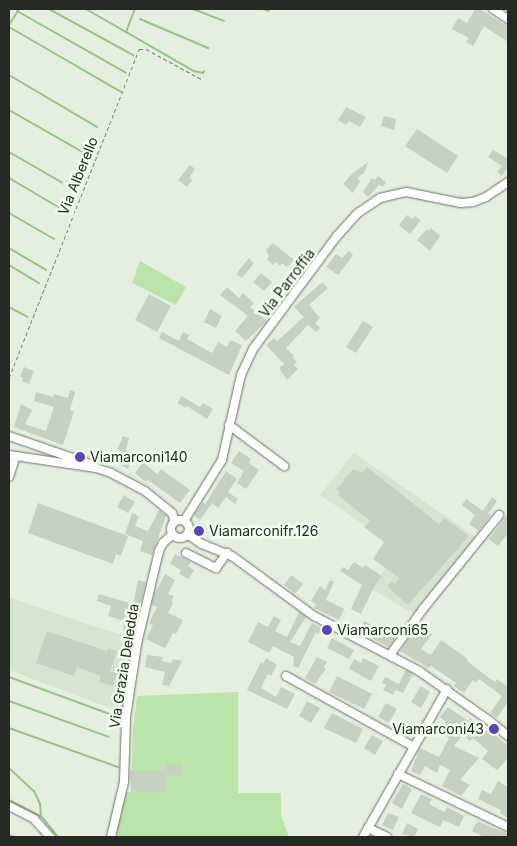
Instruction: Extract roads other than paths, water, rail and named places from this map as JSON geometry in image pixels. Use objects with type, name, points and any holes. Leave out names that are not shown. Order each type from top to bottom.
[{"type":"street","points":[[492,9],[508,19]]},
{"type":"street","name":"Via Parroffia","points":[[179,521],[218,470],[225,449],[242,375],[254,349],[337,236],[358,213],[380,198],[406,192],[462,203],[473,202],[486,198],[508,182]]},
{"type":"street","points":[[229,425],[284,466]]},
{"type":"street","points":[[9,436],[120,477],[145,491],[189,528],[187,534],[179,538],[173,534],[171,528],[179,521]]},
{"type":"street","points":[[16,456],[31,456],[34,453],[31,444]]},
{"type":"street","points":[[16,456],[96,468]]},
{"type":"street","points":[[9,477],[16,456]]},
{"type":"street","points":[[390,655],[424,609],[500,515]]},
{"type":"street","name":"Via Grazia Deledda","points":[[111,837],[124,782],[126,717],[137,644],[159,551],[163,543],[173,534]]},
{"type":"street","points":[[187,534],[202,544],[227,553],[314,616],[390,655],[447,689],[508,736]]},
{"type":"street","points":[[186,553],[216,568],[227,553]]},
{"type":"street","points":[[286,676],[414,747]]},
{"type":"street","points":[[363,837],[447,689]]},
{"type":"street","points":[[398,774],[508,827]]},
{"type":"street","points":[[9,806],[34,820],[50,837]]},
{"type":"street","points":[[368,828],[387,837]]},
{"type":"waterway","points":[[9,25],[19,9]]},
{"type":"waterway","points":[[49,9],[133,55]]},
{"type":"waterway","points":[[86,9],[194,71],[203,73],[204,71]]},
{"type":"waterway","points":[[126,32],[135,9]]},
{"type":"waterway","points":[[193,9],[224,21]]},
{"type":"waterway","points":[[263,9],[269,11]]},
{"type":"waterway","points":[[17,11],[126,73]]},
{"type":"waterway","points":[[140,19],[208,48]]},
{"type":"waterway","points":[[9,27],[121,92]]},
{"type":"waterway","points":[[9,75],[97,127]]},
{"type":"waterway","points":[[9,110],[86,154]]},
{"type":"waterway","points":[[9,152],[75,190]]},
{"type":"waterway","points":[[9,178],[65,211]]},
{"type":"waterway","points":[[9,213],[54,239]]},
{"type":"waterway","points":[[9,248],[46,270]]},
{"type":"waterway","points":[[9,265],[39,283]]},
{"type":"waterway","points":[[9,307],[28,317]]},
{"type":"waterway","points":[[9,677],[118,717]]},
{"type":"waterway","points":[[9,701],[109,737]]},
{"type":"waterway","points":[[9,728],[118,767]]},
{"type":"waterway","points":[[9,768],[34,791],[40,804],[41,816]]},
{"type":"waterway","points":[[9,800],[41,816],[58,837]]},
{"type":"waterway","points":[[9,835],[15,837]]},
{"type":"place","name":"Viamarconi140","points":[[80,457]]},
{"type":"place","name":"Viamarconifr.126","points":[[199,531]]},
{"type":"place","name":"Viamarconi65","points":[[327,630]]},
{"type":"place","name":"Viamarconi43","points":[[494,729]]}]
